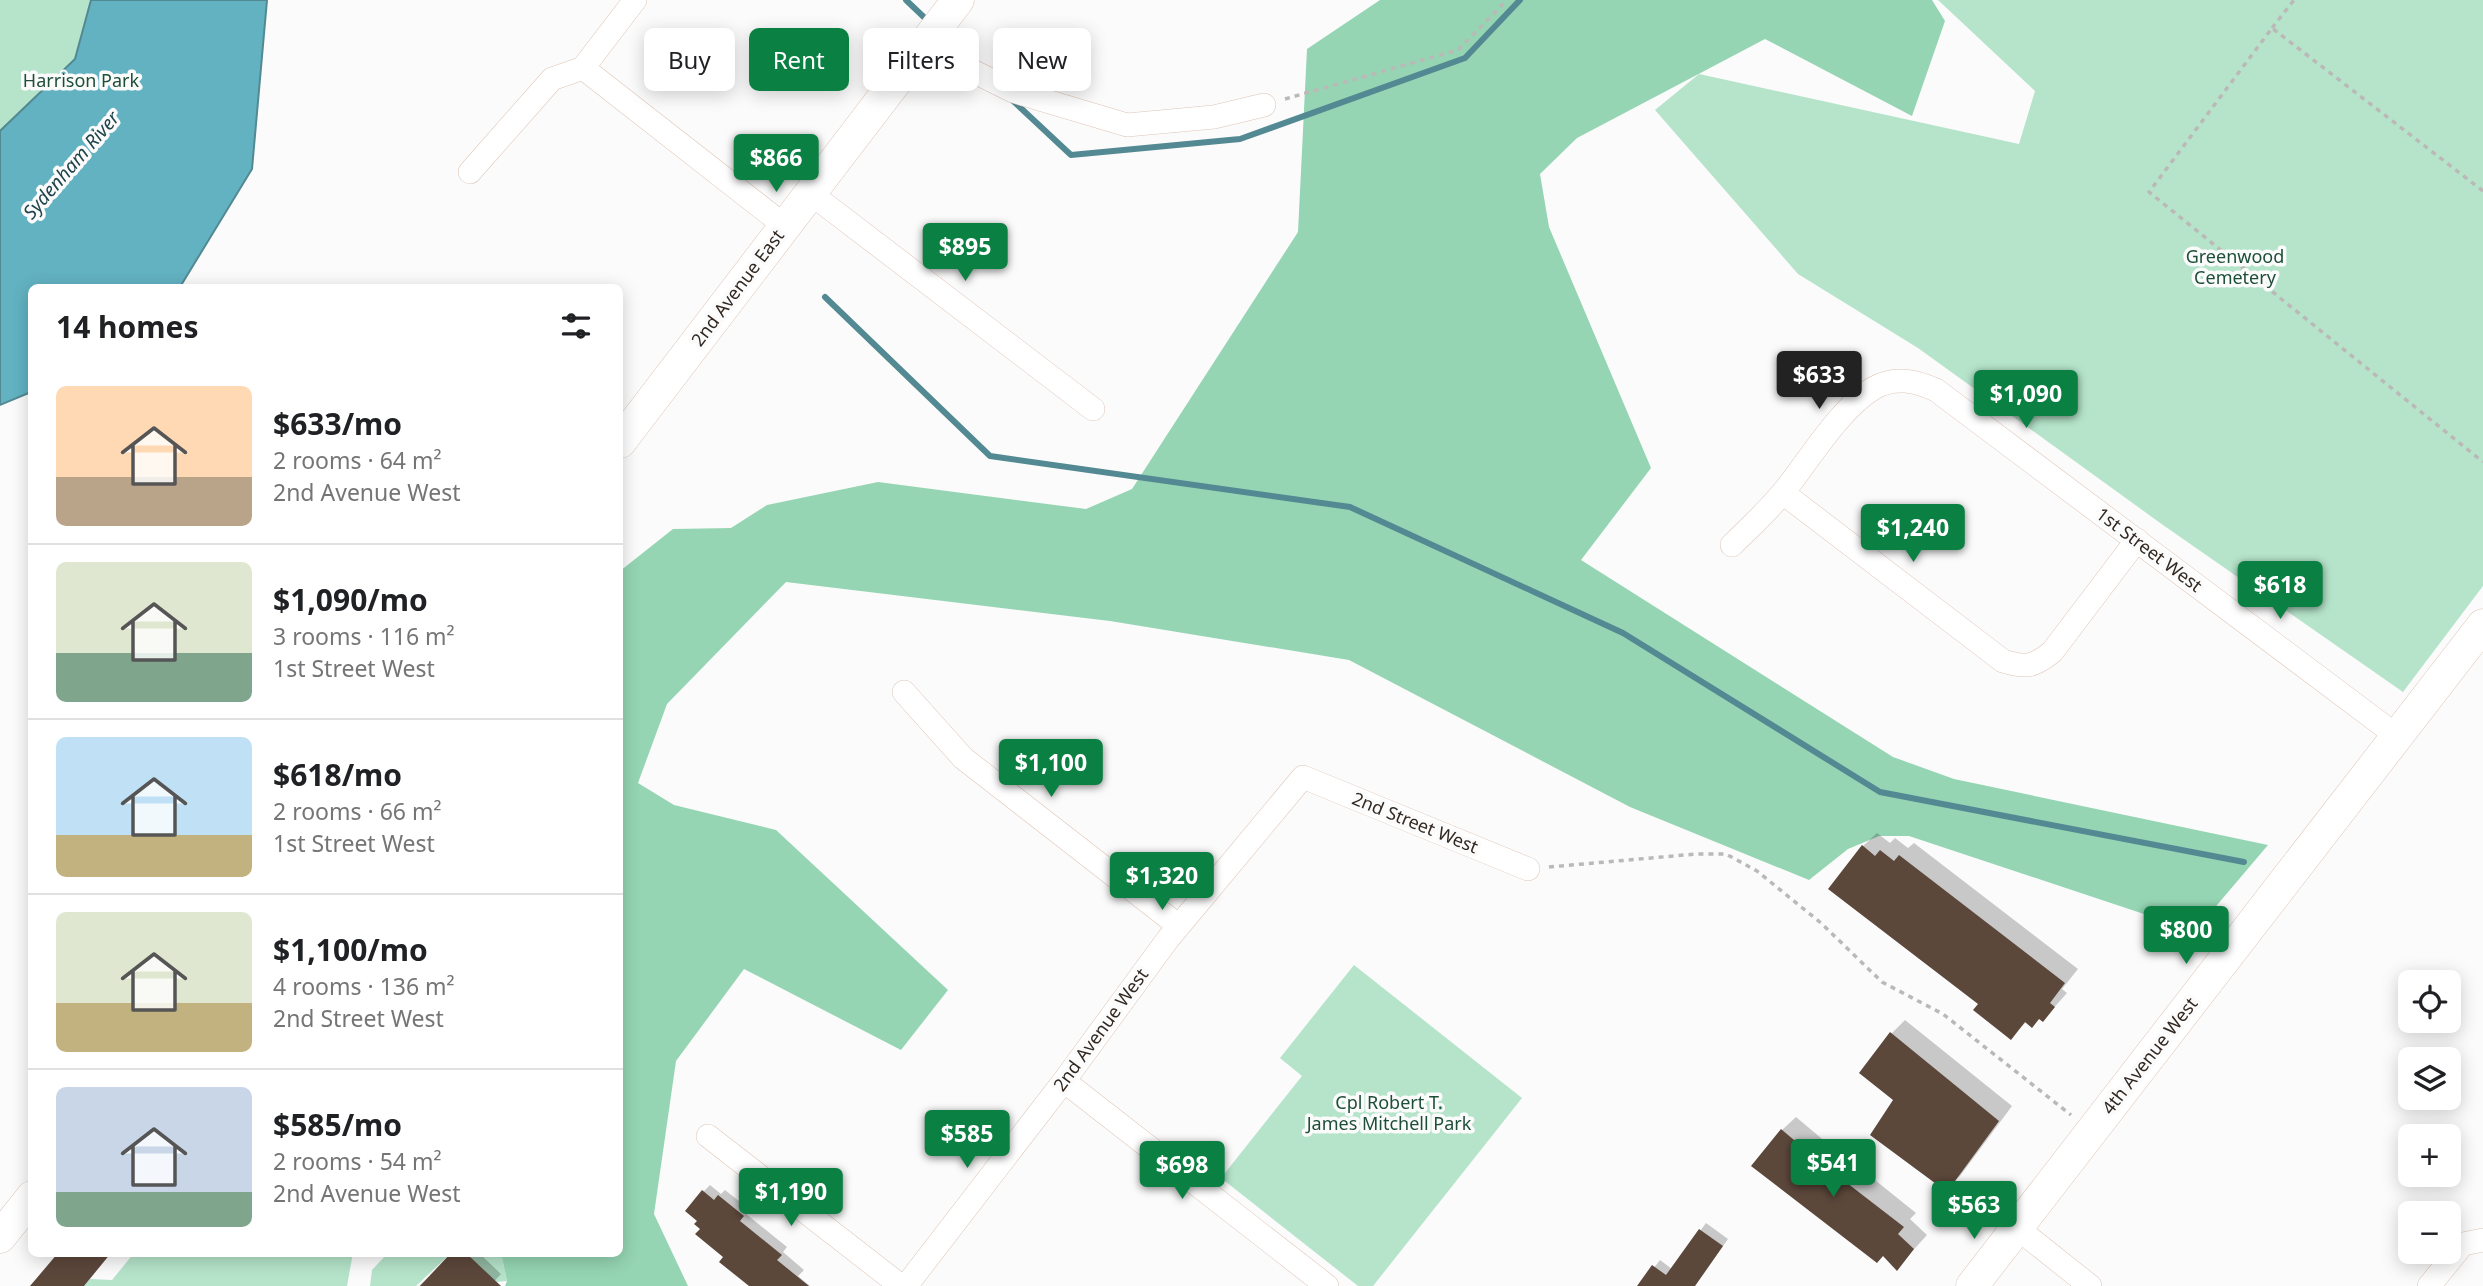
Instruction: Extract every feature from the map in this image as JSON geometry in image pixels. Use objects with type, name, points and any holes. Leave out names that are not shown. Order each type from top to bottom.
[{"type":"street","points":[[470,172],[552,79],[583,68],[635,0]]},
{"type":"street","name":"2nd Avenue East","points":[[935,28],[950,4]]},
{"type":"street","points":[[583,68],[785,226]]},
{"type":"street","points":[[979,75],[1013,92],[1127,125],[1214,117],[1264,105]]},
{"type":"street","name":"2nd Avenue East","points":[[623,438],[890,91]]},
{"type":"street","points":[[810,193],[1093,409]]},
{"type":"street","name":"1st Street West","points":[[1783,493],[1846,412],[1874,388],[1894,381],[1913,380],[1936,390],[2397,736]]},
{"type":"street","points":[[1732,545],[1783,493],[2003,661],[2021,667],[2038,663],[2052,652],[2137,540]]},
{"type":"street","name":"4th Avenue West","points":[[1972,1286],[2483,625]]},
{"type":"street","points":[[904,692],[963,758],[1179,926]]},
{"type":"street","name":"2nd Avenue West","points":[[903,1286],[1064,1081],[1179,926],[1303,778]]},
{"type":"street","name":"2nd Street West","points":[[1303,778],[1528,869]]},
{"type":"street","points":[[1064,1081],[1327,1286]]},
{"type":"street","points":[[708,1136],[903,1286]]},
{"type":"street","points":[[0,1237],[28,1202]]},
{"type":"street","points":[[2017,1228],[2090,1286]]},
{"type":"street","points":[[2430,1286],[2473,1242]]},
{"type":"path","points":[[1264,105],[1458,50],[1507,0]]},
{"type":"path","points":[[2294,0],[2149,192],[2483,462]]},
{"type":"path","points":[[2272,28],[2483,191]]},
{"type":"path","points":[[1528,869],[1696,854],[1726,854],[1757,871],[1810,914],[1882,982],[1943,1014],[2092,1131]]},
{"type":"green space","name":"Harrison Park","points":[[0,0],[197,0],[0,299]]},
{"type":"green space","points":[[1380,0],[1932,0],[1945,21],[1912,116],[1765,39],[1577,138],[1540,174],[1549,227],[1651,468],[1581,560],[1893,757],[1954,779],[2268,845],[2195,931],[1909,836],[1879,836],[1848,849],[1809,880],[1630,807],[1349,660],[1110,621],[786,582],[667,704],[638,783],[674,805],[776,830],[948,990],[901,1050],[744,969],[676,1061],[654,1214],[688,1286],[505,1286],[507,1281],[502,1257],[623,1257],[623,569],[673,529],[731,528],[767,505],[878,482],[1086,509],[1132,489],[1298,232],[1307,49]]},
{"type":"green space","name":"Greenwood Cemetery","points":[[1938,0],[2483,0],[2483,586],[2403,692],[2163,525],[1918,348],[1798,274],[1655,110],[1699,74],[2019,144],[2035,91]]},
{"type":"green space","name":"Cpl Robert T. James Mitchell Park","points":[[1354,965],[1522,1098],[1373,1286],[1358,1286],[1221,1178],[1302,1076],[1280,1058]]},
{"type":"green space","points":[[131,1257],[352,1257],[347,1286],[84,1286],[90,1279],[112,1280]]},
{"type":"green space","points":[[384,1257],[447,1257],[416,1286],[370,1286],[372,1270]]},
{"type":"green space","points":[[470,1257],[502,1257],[507,1281],[496,1282]]},
{"type":"water","name":"Sydenham River","points":[[91,0],[267,0],[252,169],[182,284],[28,284],[28,393],[0,405],[0,131],[75,59]]},
{"type":"building","points":[[1862,845],[1875,856],[1880,850],[1894,861],[1899,855],[2065,983],[2050,1003],[2055,1007],[2043,1022],[2039,1019],[2032,1028],[2025,1022],[2011,1040],[1973,1010],[1978,1004],[1828,889]]},
{"type":"building","points":[[1890,1032],[1999,1121],[1947,1192],[1870,1135],[1893,1100],[1859,1073]]},
{"type":"building","points":[[1781,1129],[1827,1168],[1839,1153],[1859,1170],[1847,1183],[1904,1227],[1898,1234],[1914,1249],[1897,1271],[1883,1256],[1877,1263],[1751,1166]]},
{"type":"building","points":[[702,1190],[714,1200],[718,1195],[744,1216],[740,1221],[782,1255],[777,1260],[809,1286],[749,1286],[719,1262],[723,1257],[695,1234],[700,1229],[694,1224],[697,1221],[685,1211]]},
{"type":"building","points":[[1699,1229],[1723,1246],[1695,1286],[1637,1286],[1652,1265],[1666,1275]]},
{"type":"building","points":[[55,1257],[108,1257],[84,1286],[30,1286]]},
{"type":"building","points":[[447,1257],[470,1257],[501,1286],[420,1286]]},
{"type":"waterway","points":[[906,0],[928,21]]},
{"type":"waterway","points":[[1010,98],[1071,155],[1240,139],[1465,58],[1520,0]]},
{"type":"waterway","points":[[825,297],[990,456],[1350,507],[1623,633],[1880,792],[2244,862]]}]
